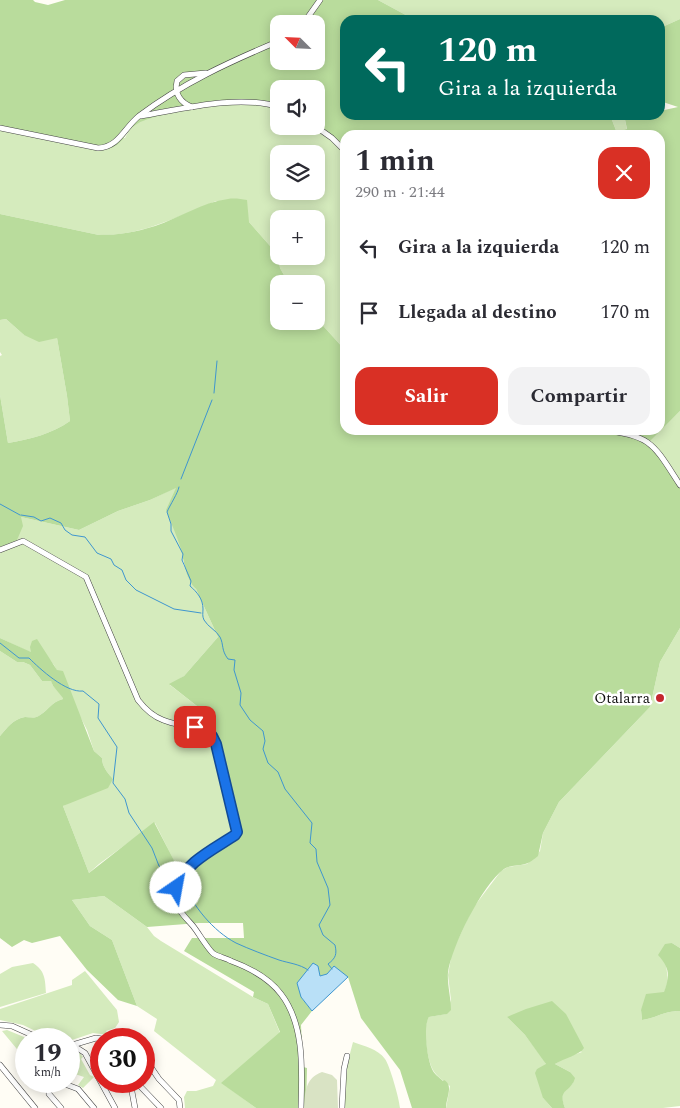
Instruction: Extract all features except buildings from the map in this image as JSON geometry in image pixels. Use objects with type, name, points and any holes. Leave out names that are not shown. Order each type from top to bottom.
[{"type":"street","points":[[309,15],[320,0]]},
{"type":"street","points":[[0,128],[106,148],[118,140],[139,117],[176,92],[207,73],[270,45]]},
{"type":"street","points":[[193,108],[184,104],[176,92],[177,81],[184,74],[207,73]]},
{"type":"street","points":[[139,117],[239,101],[270,105]]},
{"type":"street","points":[[325,133],[340,146]]},
{"type":"street","points":[[633,435],[646,440],[655,449],[668,464],[680,485]]},
{"type":"street","points":[[0,550],[23,541],[86,577],[138,700],[144,708],[166,721],[195,727],[212,736],[216,744],[237,832],[185,871],[179,878],[176,888],[176,900],[178,907],[212,953],[252,969],[268,980],[281,994],[292,1012],[298,1032],[302,1108]]},
{"type":"street","points":[[0,1025],[16,1028]]},
{"type":"street","points":[[85,1053],[90,1044]]},
{"type":"street","points":[[80,1050],[85,1053],[115,1108]]},
{"type":"street","points":[[342,1108],[344,1069],[347,1056]]},
{"type":"street","points":[[0,1065],[35,1108]]},
{"type":"street","points":[[155,1073],[179,1100],[180,1108]]},
{"type":"street","points":[[80,1090],[94,1108]]},
{"type":"street","points":[[133,1093],[136,1108]]},
{"type":"street","points":[[147,1093],[161,1108]]},
{"type":"street","points":[[49,1094],[61,1108]]},
{"type":"green space","points":[[0,0],[33,0],[48,5],[65,0],[378,0],[406,15],[340,15],[340,120],[612,120],[616,130],[340,130],[340,148],[325,134],[325,80],[270,80],[270,108],[248,103],[228,103],[201,107],[145,120],[132,128],[119,143],[109,149],[91,149],[0,130]]},
{"type":"green space","points":[[378,0],[680,0],[680,19],[665,26],[665,15],[406,15]]},
{"type":"green space","points":[[680,19],[680,411],[665,426],[665,130],[624,130],[627,129],[625,120],[665,120],[665,110],[678,107],[665,103],[665,26]]},
{"type":"green space","points":[[236,103],[265,105],[270,106],[270,135],[324,135],[340,148],[340,344],[325,328],[325,275],[284,275],[280,265],[325,265],[325,210],[270,210],[270,246],[249,222],[216,201],[144,229],[99,235],[0,214],[0,130],[125,138],[137,123],[171,112]]},
{"type":"green space","points":[[612,120],[625,120],[627,130],[616,130]]},
{"type":"green space","points":[[247,200],[249,222],[270,246],[270,265],[280,265],[284,275],[270,275],[270,330],[325,330],[325,328],[340,344],[340,435],[656,435],[648,443],[664,459],[680,480],[680,628],[660,662],[650,707],[559,802],[543,833],[538,856],[527,863],[504,869],[495,877],[469,917],[455,947],[448,972],[451,1010],[447,1014],[429,1017],[426,1027],[430,1064],[434,1072],[449,1085],[446,1108],[412,1108],[400,1070],[361,1018],[348,977],[338,975],[320,976],[301,997],[312,1011],[301,1025],[303,1067],[307,1068],[306,1108],[256,1108],[221,1083],[280,1032],[268,1004],[253,997],[254,992],[184,951],[192,938],[244,938],[243,923],[199,923],[147,927],[104,896],[72,900],[90,926],[112,940],[137,1006],[118,1000],[87,970],[60,936],[32,943],[24,940],[12,947],[0,938],[0,736],[17,720],[38,716],[63,698],[51,681],[42,681],[30,665],[17,662],[0,651],[0,638],[31,652],[32,641],[37,639],[57,670],[63,671],[94,751],[102,758],[104,767],[113,779],[108,788],[63,806],[89,873],[154,822],[179,870],[233,831],[223,774],[202,710],[169,684],[184,676],[218,637],[196,589],[190,581],[166,510],[176,488],[150,500],[118,511],[79,530],[21,517],[23,526],[17,540],[0,547],[0,395],[8,443],[48,433],[70,421],[57,338],[39,342],[24,335],[6,319],[0,320],[0,214],[106,235],[127,233],[155,226],[219,201]]},
{"type":"green space","points":[[6,319],[24,335],[57,338],[70,421],[48,433],[8,443],[0,395],[0,356],[2,355],[0,352],[0,320]]},
{"type":"green space","points":[[680,411],[680,480],[664,459],[647,443],[655,435],[665,435],[665,426]]},
{"type":"green space","points":[[177,487],[183,564],[218,637],[184,676],[170,685],[202,710],[223,774],[233,832],[179,871],[155,823],[89,873],[63,806],[113,779],[104,767],[102,758],[94,751],[87,730],[54,665],[37,640],[32,653],[0,638],[0,547],[10,542],[21,517],[79,530],[118,511],[150,500]]},
{"type":"green space","points":[[680,628],[680,948],[672,943],[666,964],[668,981],[664,993],[641,1010],[642,1020],[669,1012],[680,1011],[680,1106],[663,1108],[565,1108],[562,1096],[573,1083],[570,1072],[555,1064],[564,1058],[582,1052],[507,1017],[525,1035],[546,1064],[543,1098],[552,1108],[446,1108],[450,1086],[436,1075],[433,1070],[427,1051],[426,1028],[429,1017],[446,1014],[451,1000],[448,975],[452,952],[473,908],[501,871],[508,867],[527,864],[540,851],[543,833],[559,802],[650,707],[660,662]]},
{"type":"green space","points":[[0,651],[17,662],[30,665],[42,681],[51,680],[53,686],[63,699],[55,702],[38,716],[17,720],[0,736]]},
{"type":"green space","points":[[104,896],[147,927],[161,941],[253,997],[268,1004],[280,1033],[222,1083],[256,1108],[185,1108],[184,1097],[187,1091],[196,1091],[213,1086],[216,1080],[155,1032],[157,1019],[137,1006],[112,940],[90,926],[72,900]]},
{"type":"green space","points":[[672,943],[680,948],[680,1011],[669,1012],[642,1020],[641,1010],[646,994],[664,992],[668,972],[658,955],[665,944]]},
{"type":"green space","points":[[33,963],[44,975],[46,993],[0,1007],[0,974],[12,967]]},
{"type":"green space","points":[[85,971],[117,1010],[119,1022],[115,1028],[90,1028],[90,1034],[80,1037],[80,1028],[29,1028],[0,1020],[0,1009],[72,985],[72,980]]},
{"type":"green space","points":[[552,1001],[566,1014],[584,1048],[579,1053],[555,1064],[570,1072],[575,1078],[563,1097],[565,1108],[552,1108],[543,1098],[535,1073],[537,1069],[546,1064],[525,1035],[507,1017]]},
{"type":"green space","points":[[7,1030],[15,1033],[15,1047],[2,1031]]},
{"type":"green space","points":[[353,1042],[375,1050],[385,1059],[394,1082],[400,1108],[344,1108],[347,1065]]},
{"type":"green space","points":[[80,1053],[83,1057],[81,1059],[90,1075],[90,1081],[83,1088],[80,1086],[80,1082],[84,1077],[80,1076]]},
{"type":"green space","points":[[322,1072],[332,1075],[337,1080],[338,1108],[304,1108],[309,1082]]},
{"type":"water","points":[[313,963],[318,966],[320,976],[327,974],[334,966],[348,977],[312,1011],[301,997],[297,983]]},
{"type":"waterway","points":[[214,393],[217,361]]},
{"type":"waterway","points":[[181,479],[212,400]]},
{"type":"waterway","points":[[179,487],[167,512],[171,531],[183,554],[182,560],[191,581],[190,586],[201,599],[204,620],[220,637],[224,653],[228,659],[235,660],[234,670],[241,693],[240,705],[250,720],[263,731],[265,741],[263,749],[268,763],[278,772],[285,789],[312,823],[310,843],[316,849],[317,862],[328,888],[330,905],[319,925],[323,935],[335,945],[335,956],[328,964],[332,969]]},
{"type":"waterway","points":[[0,504],[20,515]]},
{"type":"waterway","points":[[21,515],[34,517],[41,521],[50,518],[61,523],[65,530],[72,535],[85,537],[97,553],[111,559],[114,565],[122,570],[126,580],[136,590],[174,609],[201,613]]},
{"type":"waterway","points":[[0,643],[19,658],[29,658],[46,674],[61,684],[76,691],[83,691],[99,704],[98,718],[117,747],[113,783],[125,799],[129,813],[152,848],[159,866],[171,876]]},
{"type":"waterway","points":[[183,883],[198,909],[219,932],[236,943],[252,950],[308,970]]},
{"type":"place","name":"Otalarra","points":[[660,698]]},
{"type":"route","points":[[176,888],[179,878],[185,871],[237,832],[226,778],[216,744],[212,736],[195,727]]}]
